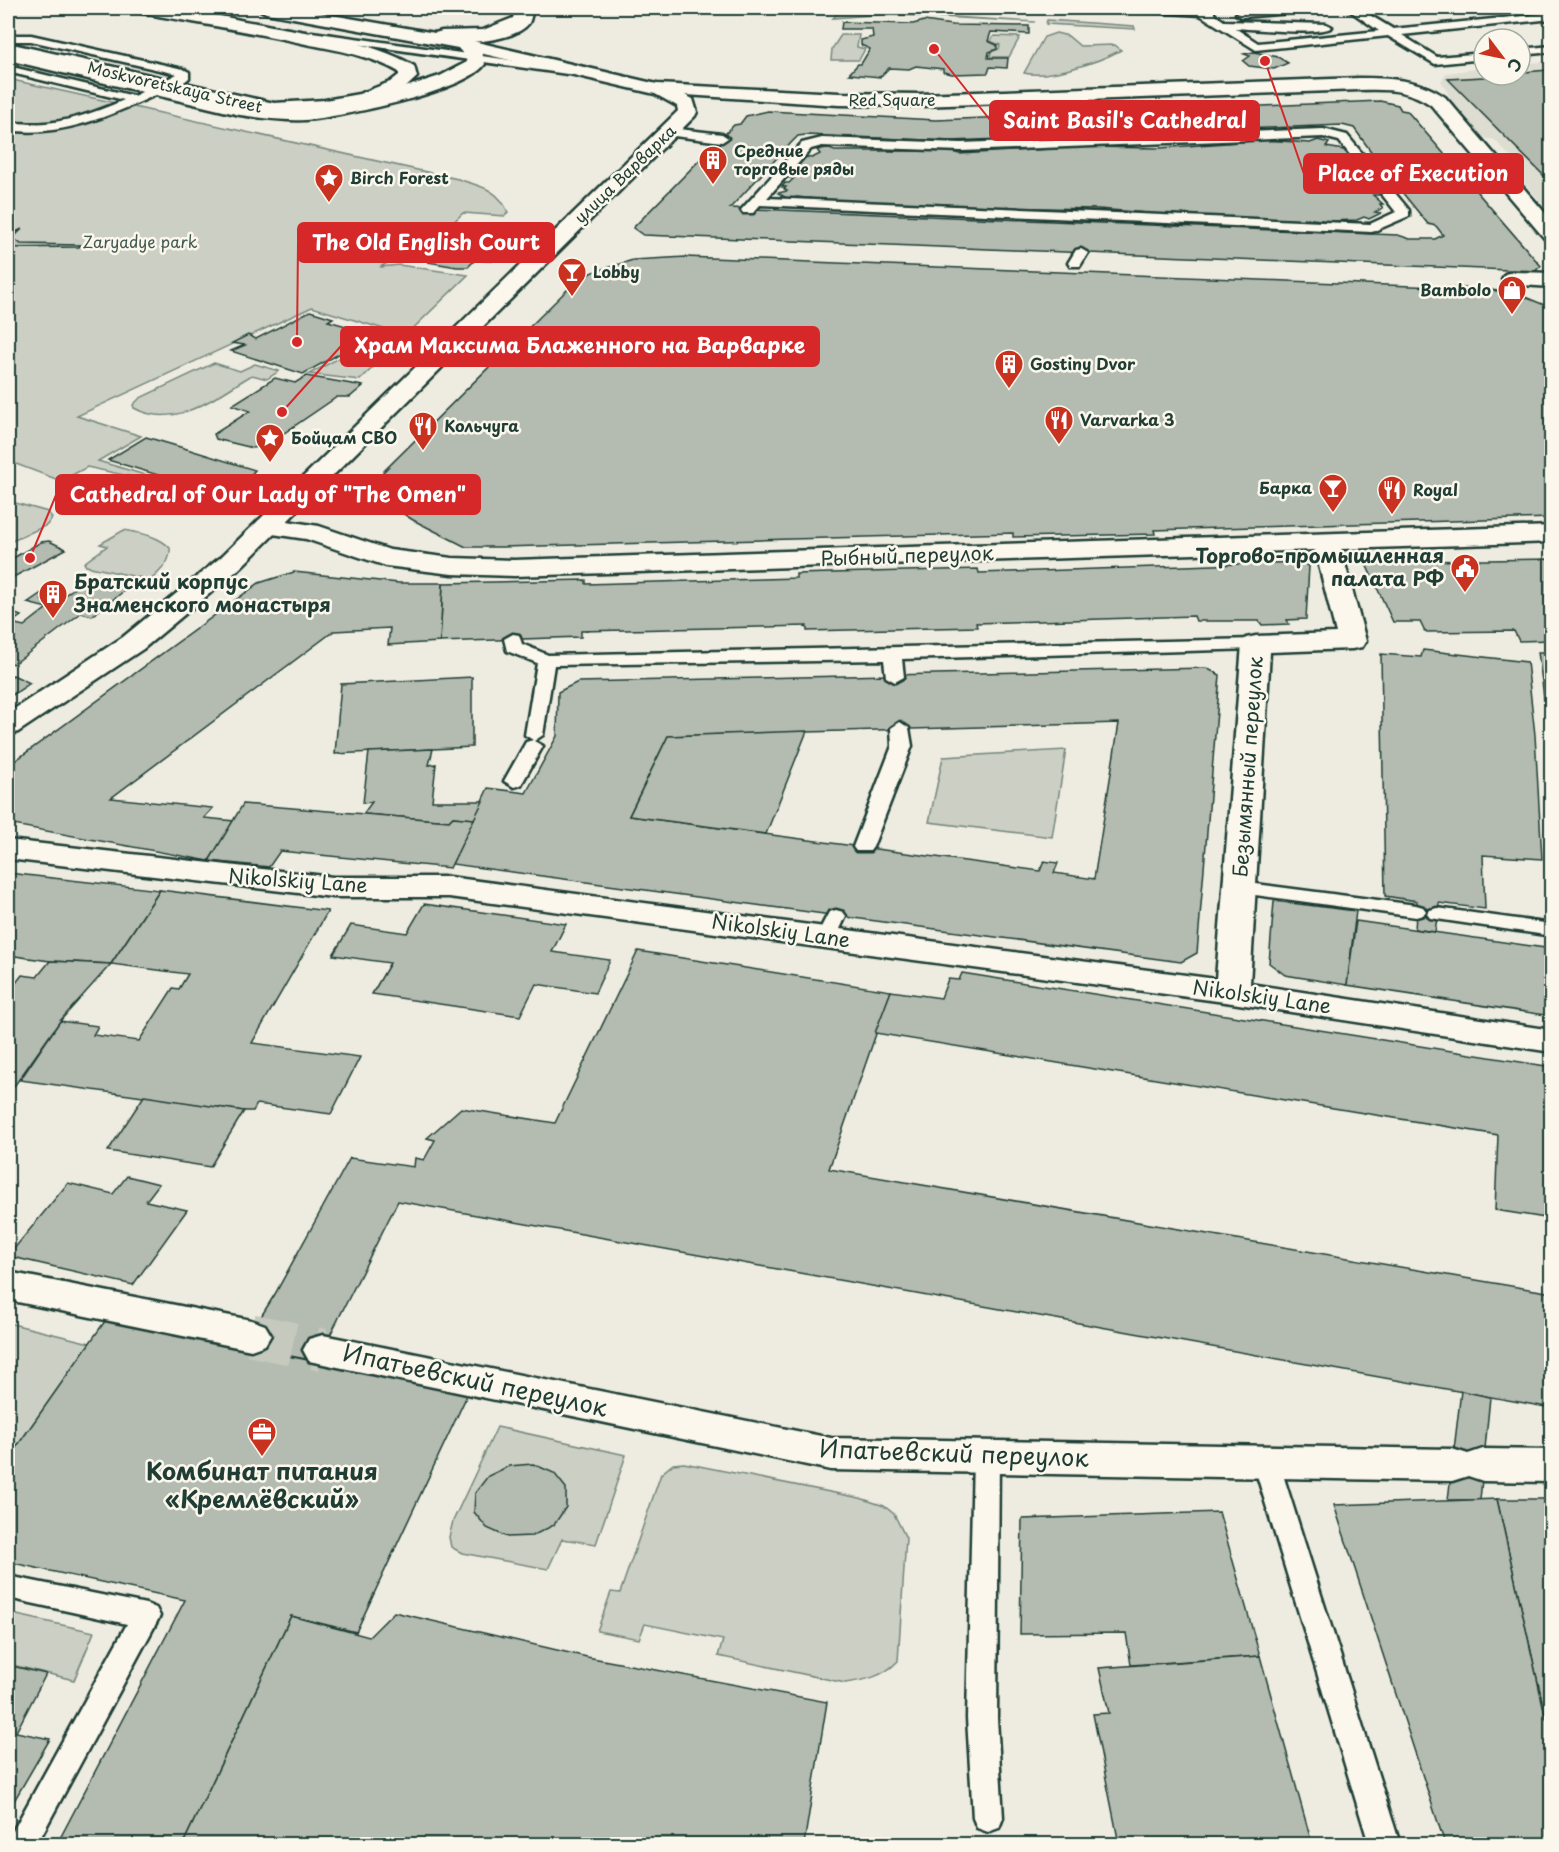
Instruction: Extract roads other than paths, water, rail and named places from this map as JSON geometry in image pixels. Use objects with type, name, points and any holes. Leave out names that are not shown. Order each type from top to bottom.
[{"type":"street","points":[[142,8],[170,13]]},
{"type":"street","points":[[266,8],[405,33],[470,51],[641,85]]},
{"type":"street","points":[[405,33],[466,38],[486,36],[510,28],[521,21],[524,8]]},
{"type":"street","name":"Moskvoretskaya Street","points":[[8,55],[250,105],[294,109],[338,103],[383,92],[403,83],[409,74],[402,64],[366,52],[170,13]]},
{"type":"street","name":"Moskvoretskaya Street","points":[[8,48],[264,113],[314,113],[453,79],[476,64],[470,51]]},
{"type":"street","name":"Red Square","points":[[641,85],[728,93],[874,100],[985,99],[1359,84],[1394,86],[1429,95],[1449,114],[1551,235]]},
{"type":"street","name":"улица Варварка","points":[[8,726],[133,643],[222,570],[688,112],[686,103],[678,97],[641,85]]},
{"type":"street","points":[[1513,279],[1551,280]]},
{"type":"street","name":"Рыбный переулок","points":[[268,526],[310,532],[386,558],[514,575],[1329,554],[1551,534]]},
{"type":"street","name":"Безымянный переулок","points":[[1232,992],[1256,644],[1352,641],[1329,554]]},
{"type":"street","name":"Nikolskiy Lane","points":[[8,849],[333,887],[449,887],[831,926],[1232,992],[1551,1041]]},
{"type":"street","points":[[8,1286],[251,1335]]},
{"type":"street","name":"Ипатьевский переулок","points":[[323,1350],[831,1454],[1551,1466]]},
{"type":"lane","points":[[1139,8],[1200,9],[1246,15],[1315,8]]},
{"type":"lane","points":[[1351,8],[1435,61],[1472,57]]},
{"type":"lane","points":[[1200,9],[1256,47],[1551,16]]},
{"type":"lane","points":[[170,13],[470,51]]},
{"type":"lane","points":[[1222,24],[1288,28],[1397,19]]},
{"type":"lane","points":[[8,38],[31,38],[183,72],[183,78],[94,115],[45,129],[26,130],[8,126]]},
{"type":"lane","points":[[1532,51],[1551,49]]},
{"type":"lane","points":[[8,69],[134,99]]},
{"type":"lane","points":[[670,132],[722,138]]},
{"type":"lane","points":[[788,146],[805,147],[822,142],[961,147],[1323,133],[1343,138],[1404,213],[1372,228],[752,206],[805,147]]},
{"type":"lane","points":[[513,639],[513,647],[546,660],[893,654],[1256,644]]},
{"type":"lane","points":[[893,654],[895,677]]},
{"type":"lane","points":[[514,781],[533,741],[546,660]]},
{"type":"lane","points":[[863,847],[902,746],[900,728]]},
{"type":"lane","points":[[1240,888],[1416,911]]},
{"type":"lane","points":[[1437,914],[1551,930]]},
{"type":"lane","points":[[986,1457],[982,1718],[988,1818]]},
{"type":"lane","points":[[1266,1462],[1385,1845]]},
{"type":"lane","points":[[8,1587],[146,1616],[21,1845]]},
{"type":"tunnel","points":[[251,1335],[323,1350]]},
{"type":"place","name":"Saint Basil's Cathedral","points":[[934,49]]},
{"type":"place","name":"Place of Execution","points":[[1265,61]]},
{"type":"place","name":"Средние торговые ряды","points":[[713,186]]},
{"type":"place","name":"Birch Forest","points":[[329,204]]},
{"type":"place","name":"Lobby","points":[[572,298]]},
{"type":"place","name":"Bambolo","points":[[1512,316]]},
{"type":"place","name":"The Old English Court","points":[[297,342]]},
{"type":"place","name":"Gostiny Dvor","points":[[1009,390]]},
{"type":"place","name":"Храм Максима Блаженного на Варварке","points":[[282,412]]},
{"type":"place","name":"Varvarka 3","points":[[1059,446]]},
{"type":"place","name":"Кольчуга","points":[[423,452]]},
{"type":"place","name":"Бойцам СВО","points":[[270,464]]},
{"type":"place","name":"Барка","points":[[1333,514]]},
{"type":"place","name":"Royal","points":[[1392,516]]},
{"type":"place","name":"Cathedral of Our Lady of \"The Omen\"","points":[[30,558]]},
{"type":"place","name":"Торгово-промышленная палата РФ","points":[[1465,594]]},
{"type":"place","name":"Братский корпус Знаменского монастыря","points":[[53,620]]},
{"type":"place","name":"Комбинат питания «Кремлёвский»","points":[[262,1458]]},
{"type":"park label","name":"Zaryadye park","points":[[140,242]]}]
